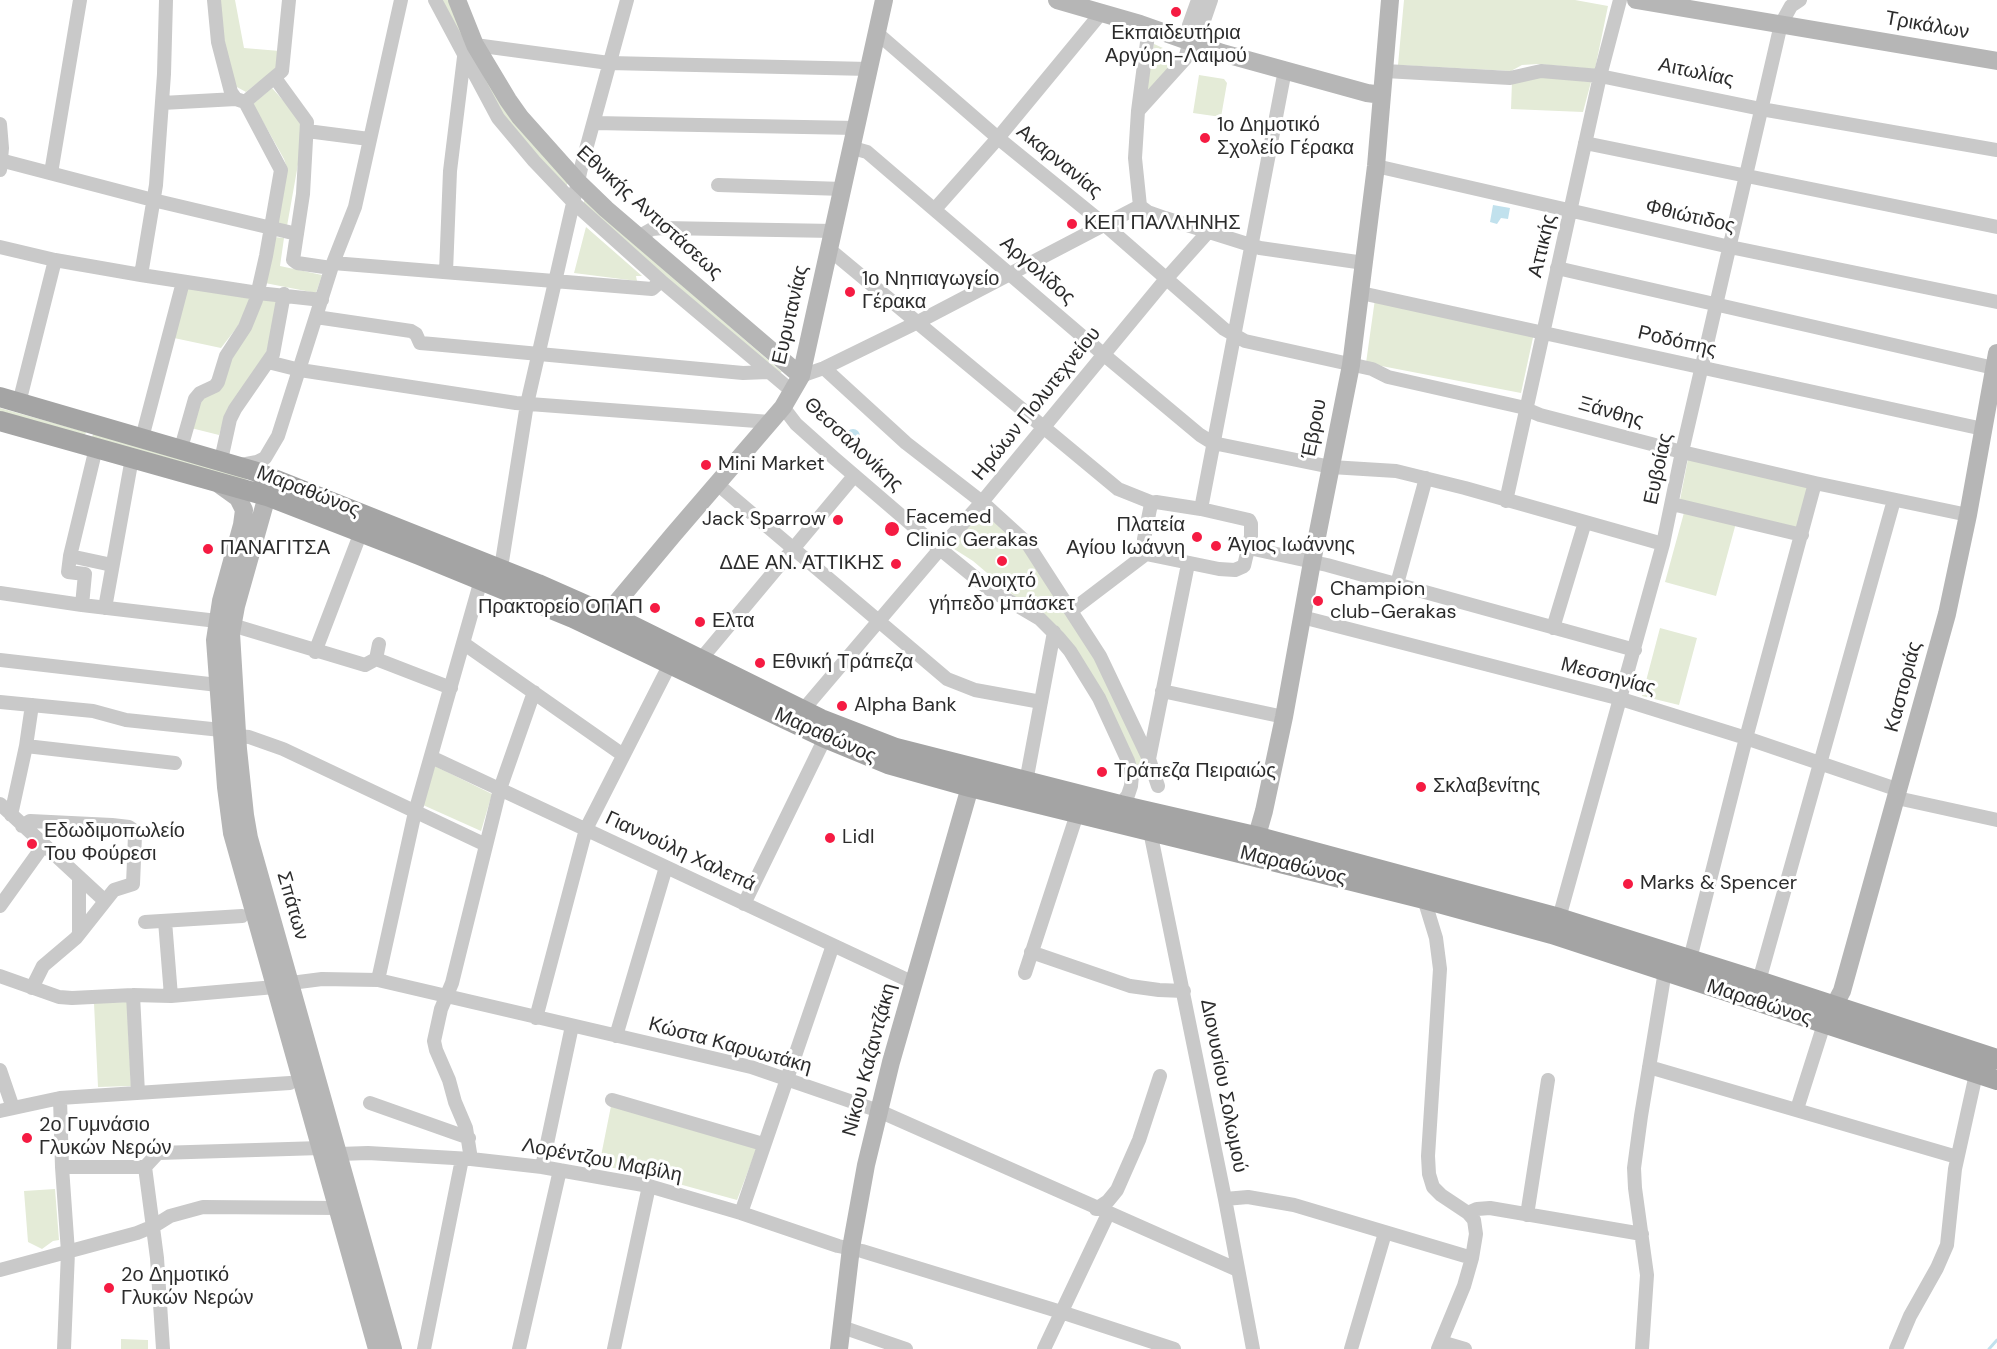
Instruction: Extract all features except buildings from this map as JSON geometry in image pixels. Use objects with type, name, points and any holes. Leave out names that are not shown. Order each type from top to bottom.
[{"type":"main road","name":"Μαραθώνος","points":[[0,397],[238,465],[501,568],[603,622],[670,664],[825,738],[888,764],[972,778],[1026,782],[1255,836],[1559,918],[1997,1059]]},
{"type":"main road","name":"Μαραθώνος","points":[[0,421],[267,496],[481,580],[701,659],[803,710],[972,778],[1077,814],[1424,899],[1552,934],[1997,1080]]},
{"type":"street","points":[[51,173],[80,0]]},
{"type":"street","points":[[141,275],[156,185],[164,74],[166,0]]},
{"type":"street","points":[[181,448],[195,399],[200,393],[215,386],[218,382],[226,356],[245,327],[258,293],[281,170],[226,79],[218,42],[214,0]]},
{"type":"street","points":[[162,103],[240,101],[275,78],[282,71],[290,0]]},
{"type":"street","points":[[238,465],[257,462],[265,458],[278,436],[332,266],[355,207],[401,0]]},
{"type":"street","name":"Θεσσαλονίκης","points":[[435,0],[470,51],[498,118],[534,161],[574,203],[661,281],[792,392],[796,424],[854,476],[989,589],[1040,619],[1054,632],[1070,651],[1099,698],[1121,743],[1132,775]]},
{"type":"street","name":"Εθνικής Αντιστάσεως","points":[[457,0],[470,51],[520,117],[578,182],[638,237],[792,392]]},
{"type":"street","points":[[501,568],[527,404],[578,182],[627,0]]},
{"type":"street","name":"Ευρυτανίας","points":[[603,622],[716,483],[770,422],[792,392],[830,250],[884,0]]},
{"type":"street","points":[[1138,111],[1185,59],[1191,38],[1189,25],[1198,0]]},
{"type":"street","points":[[1191,38],[1201,28],[1211,0]]},
{"type":"street","name":"Έβρου","points":[[1255,836],[1264,811],[1284,717],[1351,365],[1376,166],[1390,0]]},
{"type":"street","name":"Αττικής","points":[[1506,501],[1600,76],[1620,0]]},
{"type":"street","name":"Τρικάλων","points":[[1636,0],[1997,61]]},
{"type":"street","points":[[1781,24],[1791,6],[1800,0]]},
{"type":"street","points":[[1064,1],[1191,38],[1285,70],[1367,93],[1382,95]]},
{"type":"street","points":[[935,209],[998,138],[1102,12]]},
{"type":"street","name":"Ευβοίας","points":[[1559,918],[1664,544],[1682,452],[1718,305],[1781,24]]},
{"type":"street","points":[[1149,27],[1138,111],[1135,158],[1140,206],[1148,212],[1250,246],[1364,263]]},
{"type":"street","name":"Ακαρνανίας","points":[[877,33],[998,138],[1105,225],[1224,329],[1245,341],[1351,365]]},
{"type":"street","points":[[446,272],[450,171],[470,51],[609,63],[869,69]]},
{"type":"street","points":[[1201,509],[1285,70]]},
{"type":"street","name":"Αιτωλίας","points":[[1385,72],[1510,78],[1541,71],[1600,76],[1761,109],[1997,150]]},
{"type":"street","points":[[275,78],[307,122],[303,194],[293,257],[295,262],[652,289],[661,281]]},
{"type":"street","points":[[594,123],[856,128]]},
{"type":"street","points":[[0,124],[1,163],[51,173],[297,234]]},
{"type":"street","points":[[307,131],[369,139]]},
{"type":"street","points":[[1585,143],[1997,226]]},
{"type":"street","name":"Αργολίδος","points":[[853,148],[867,152],[1103,354],[1200,435],[1213,443],[1331,467],[1396,471],[1664,544]]},
{"type":"street","name":"Φθιώτιδος","points":[[1376,166],[1730,247],[1997,302]]},
{"type":"street","points":[[718,184],[843,189]]},
{"type":"street","points":[[792,392],[824,368],[1012,275],[1140,206]]},
{"type":"street","points":[[638,237],[652,229],[663,228],[834,231]]},
{"type":"street","name":"Ηρώων Πολυτεχνείου","points":[[803,710],[982,502],[1103,354],[1208,232]]},
{"type":"street","points":[[0,247],[55,260],[183,282],[322,300]]},
{"type":"street","points":[[830,250],[1118,489],[1153,503],[1161,502],[1201,509],[1249,520],[1252,529],[1244,566],[1235,570],[1188,564],[1146,554]]},
{"type":"street","points":[[20,403],[55,260]]},
{"type":"street","points":[[1557,268],[1718,305],[1996,361]]},
{"type":"street","points":[[142,438],[183,282]]},
{"type":"street","name":"Ροδόπης","points":[[1361,293],[1983,429]]},
{"type":"street","points":[[267,496],[264,484],[238,465],[230,418],[273,354],[284,294]]},
{"type":"street","points":[[316,317],[411,331],[416,334],[420,343],[743,373],[768,372]]},
{"type":"street","name":"Καστοριάς","points":[[1824,1024],[1842,991],[1947,614],[1996,361]]},
{"type":"street","points":[[268,362],[300,370],[527,404],[770,422]]},
{"type":"street","name":"Ξάνθης","points":[[1351,365],[1372,369],[1388,377],[1527,410],[1682,452],[1968,515]]},
{"type":"street","name":"Θεσσαλονίκης","points":[[824,368],[906,442],[982,502],[1027,543],[1100,656],[1149,759],[1158,786]]},
{"type":"street","points":[[85,574],[68,572],[96,448]]},
{"type":"street","points":[[105,608],[132,458]]},
{"type":"street","points":[[701,659],[854,476]]},
{"type":"street","name":"Σπάτων","points":[[205,478],[225,488],[238,498],[244,510],[225,623],[231,650],[229,733]]},
{"type":"street","points":[[1397,584],[1426,478]]},
{"type":"street","points":[[716,483],[947,679],[960,686],[1041,702]]},
{"type":"street","points":[[1690,959],[1746,738],[1815,483]]},
{"type":"street","name":"Σπάτων","points":[[267,496],[225,623],[215,640],[218,685],[249,838],[321,1148],[377,1349]]},
{"type":"street","points":[[1759,981],[1894,500]]},
{"type":"street","points":[[1146,554],[1143,544],[1153,503]]},
{"type":"street","points":[[1672,504],[1802,535]]},
{"type":"street","points":[[1553,628],[1585,522]]},
{"type":"street","points":[[315,651],[361,532]]},
{"type":"street","points":[[1249,548],[1397,584],[1635,650]]},
{"type":"street","points":[[1071,611],[1146,554]]},
{"type":"street","points":[[70,556],[112,565]]},
{"type":"street","points":[[82,606],[86,560]]},
{"type":"street","points":[[1120,805],[1128,795],[1132,775],[1147,768],[1188,564]]},
{"type":"street","points":[[378,980],[415,812],[481,580]]},
{"type":"street","points":[[0,593],[82,606],[225,623],[365,665],[376,659],[451,688]]},
{"type":"street","name":"Μεσσηνίας","points":[[1302,617],[1621,699],[1820,763],[1898,794],[1997,820]]},
{"type":"street","points":[[1026,782],[1054,632]]},
{"type":"street","points":[[463,643],[623,754]]},
{"type":"street","points":[[376,659],[379,644]]},
{"type":"street","points":[[0,660],[218,685]]},
{"type":"street","points":[[536,1018],[586,830],[670,664]]},
{"type":"street","points":[[1162,691],[1284,717]]},
{"type":"street","points":[[423,1349],[469,1138],[435,1046],[441,1009],[452,983],[500,789],[534,692]]},
{"type":"street","points":[[0,702],[93,711],[126,720],[229,733],[261,740],[486,845]]},
{"type":"street","points":[[11,815],[32,705]]},
{"type":"street","points":[[744,904],[825,738]]},
{"type":"street","points":[[26,746],[175,763]]},
{"type":"street","name":"Γιαννούλη Χαλεπά","points":[[431,757],[914,983]]},
{"type":"street","name":"Νίκου Καζαντζάκη","points":[[839,1349],[851,1248],[866,1165],[972,778]]},
{"type":"street","points":[[0,804],[79,880],[105,901]]},
{"type":"street","points":[[1025,973],[1077,814]]},
{"type":"street","points":[[22,826],[30,821],[129,827],[135,835],[134,883],[114,890],[79,933],[44,966],[32,988]]},
{"type":"street","name":"Διονυσίου Σολωμού","points":[[1150,831],[1226,1199],[1253,1349]]},
{"type":"street","points":[[1235,852],[1255,836]]},
{"type":"street","points":[[0,906],[43,846]]},
{"type":"street","points":[[616,1036],[666,867]]},
{"type":"street","points":[[79,880],[79,933]]},
{"type":"street","points":[[1424,899],[1436,938],[1440,969],[1428,1156],[1429,1174],[1433,1187],[1474,1220],[1476,1234],[1464,1286],[1439,1345],[1464,1349]]},
{"type":"street","points":[[145,922],[242,916]]},
{"type":"street","points":[[164,996],[165,921]]},
{"type":"street","points":[[741,1213],[833,945]]},
{"type":"street","points":[[1031,952],[1130,986],[1184,991]]},
{"type":"street","points":[[1641,1349],[1647,1275],[1634,1168],[1665,972]]},
{"type":"street","name":"Κώστα Καρυωτάκη","points":[[0,976],[59,997],[72,998],[164,996],[322,980],[378,980],[751,1067],[879,1111],[1238,1270]]},
{"type":"street","name":"Σπάτων","points":[[283,985],[339,1154],[393,1349]]},
{"type":"street","points":[[133,995],[138,1093]]},
{"type":"street","points":[[1797,1108],[1824,1024]]},
{"type":"street","points":[[542,1167],[572,1026]]},
{"type":"street","points":[[1649,1067],[1797,1108],[1957,1157]]},
{"type":"street","points":[[0,1070],[7,1110],[60,1098],[290,1083]]},
{"type":"street","points":[[1896,1349],[1910,1316],[1947,1245],[1957,1157],[1976,1074]]},
{"type":"street","points":[[1044,1349],[1102,1211],[1117,1190],[1139,1140],[1160,1076]]},
{"type":"street","points":[[1527,1215],[1548,1080]]},
{"type":"street","points":[[60,1098],[68,1252],[64,1349]]},
{"type":"street","points":[[612,1100],[763,1144]]},
{"type":"street","points":[[370,1103],[469,1138]]},
{"type":"street","points":[[62,1167],[145,1167],[158,1153],[321,1148]]},
{"type":"street","name":"Λορέντζου Μαβίλη","points":[[339,1154],[368,1153],[466,1159],[542,1167],[649,1186],[741,1213],[838,1246],[1061,1312],[1174,1349]]},
{"type":"street","points":[[145,1167],[154,1226],[163,1349]]},
{"type":"street","points":[[519,1349],[560,1170]]},
{"type":"street","points":[[614,1349],[649,1186]]},
{"type":"street","points":[[1226,1199],[1248,1197],[1294,1204],[1472,1258]]},
{"type":"street","points":[[0,1270],[123,1237],[154,1226],[170,1216],[203,1207],[338,1208]]},
{"type":"street","points":[[1468,1213],[1477,1209],[1490,1208],[1642,1234]]},
{"type":"street","points":[[1351,1349],[1385,1233]]},
{"type":"street","points":[[842,1327],[906,1349]]},
{"type":"green space","points":[[215,0],[235,0],[244,48],[280,51],[279,66],[246,92],[235,86]]},
{"type":"green space","points":[[439,0],[449,0],[568,182],[566,188],[502,117]]},
{"type":"green space","points":[[1404,0],[1575,0],[1608,6],[1595,69],[1538,64],[1522,65],[1511,71],[1398,65]]},
{"type":"green space","points":[[1154,44],[1181,56],[1145,93]]},
{"type":"green space","points":[[1199,75],[1224,79],[1227,83],[1221,117],[1193,113]]},
{"type":"green space","points":[[1539,76],[1591,82],[1583,112],[1511,109],[1512,81]]},
{"type":"green space","points":[[272,88],[305,125],[287,226],[276,223],[287,168],[253,104]]},
{"type":"green space","points":[[584,200],[782,372],[777,374],[584,206]]},
{"type":"green space","points":[[586,227],[642,276],[636,276],[637,281],[574,273]]},
{"type":"green space","points":[[274,237],[284,238],[280,266],[322,275],[316,293],[265,283]]},
{"type":"green space","points":[[188,288],[251,298],[238,326],[221,348],[174,338]]},
{"type":"green space","points":[[264,295],[279,298],[266,354],[228,408],[219,435],[191,428],[197,407],[226,369]]},
{"type":"green space","points":[[1375,299],[1534,333],[1521,393],[1366,363]]},
{"type":"green space","points":[[0,408],[86,432],[85,435],[0,412]]},
{"type":"green space","points":[[94,432],[243,477],[250,482],[92,437]]},
{"type":"green space","points":[[1688,459],[1809,487],[1797,529],[1680,500]]},
{"type":"green space","points":[[1685,509],[1736,523],[1716,596],[1665,582]]},
{"type":"green space","points":[[982,512],[1024,547],[1101,664],[1146,761],[1133,771],[1059,634],[973,561],[951,547]]},
{"type":"green space","points":[[1660,628],[1697,638],[1679,705],[1642,696]]},
{"type":"green space","points":[[435,766],[492,794],[481,831],[423,805]]},
{"type":"green space","points":[[127,1002],[131,1086],[98,1087],[94,1003]]},
{"type":"green space","points":[[611,1106],[758,1145],[737,1200],[628,1170],[599,1166]]},
{"type":"green space","points":[[55,1189],[59,1240],[53,1241],[42,1249],[28,1242],[24,1191]]},
{"type":"green space","points":[[121,1339],[148,1340],[148,1349],[121,1349]]},
{"type":"water","points":[[1493,205],[1510,208],[1508,219],[1501,218],[1497,224],[1490,222]]},
{"type":"water","points":[[850,429],[856,429],[860,436],[856,443],[850,443],[846,439],[846,433]]},
{"type":"waterway","points":[[1989,1349],[1997,1340]]},
{"type":"place","name":"Εκπαιδευτήρια Αργύρη-Λαιμού","points":[[1176,12]]},
{"type":"place","name":"1ο Δημοτικό Σχολείο Γέρακα","points":[[1205,138]]},
{"type":"place","name":"ΚΕΠ ΠΑΛΛΗΝΗΣ","points":[[1072,224]]},
{"type":"place","name":"1ο Νηπιαγωγείο Γέρακα","points":[[850,292]]},
{"type":"place","name":"Mini Market","points":[[706,465]]},
{"type":"place","name":"Jack Sparrow","points":[[838,520]]},
{"type":"place","name":"Facemed Clinic Gerakas","points":[[892,529]]},
{"type":"place","name":"Πλατεία Αγίου Ιωάννη","points":[[1197,537]]},
{"type":"place","name":"Άγιος Ιωάννης","points":[[1216,546]]},
{"type":"place","name":"ΠΑΝΑΓΙΤΣΑ","points":[[208,549]]},
{"type":"place","name":"Ανοιχτό γήπεδο μπάσκετ","points":[[1002,561]]},
{"type":"place","name":"ΔΔΕ ΑΝ. ΑΤΤΙΚΗΣ","points":[[896,564]]},
{"type":"place","name":"Champion club-Gerakas","points":[[1318,601]]},
{"type":"place","name":"Πρακτορείο ΟΠΑΠ","points":[[655,608]]},
{"type":"place","name":"Ελτα","points":[[700,622]]},
{"type":"place","name":"Εθνική Τράπεζα","points":[[760,663]]},
{"type":"place","name":"Alpha Bank","points":[[842,706]]},
{"type":"place","name":"Τράπεζα Πειραιώς","points":[[1102,772]]},
{"type":"place","name":"Σκλαβενίτης","points":[[1421,787]]},
{"type":"place","name":"Lidl","points":[[830,838]]},
{"type":"place","name":"Εδωδιμοπωλείο Του Φούρεσι","points":[[32,844]]},
{"type":"place","name":"Marks & Spencer","points":[[1628,884]]},
{"type":"place","name":"2ο Γυμνάσιο Γλυκών Νερών","points":[[27,1138]]},
{"type":"place","name":"2ο Δημοτικό Γλυκών Νερών","points":[[109,1288]]}]
